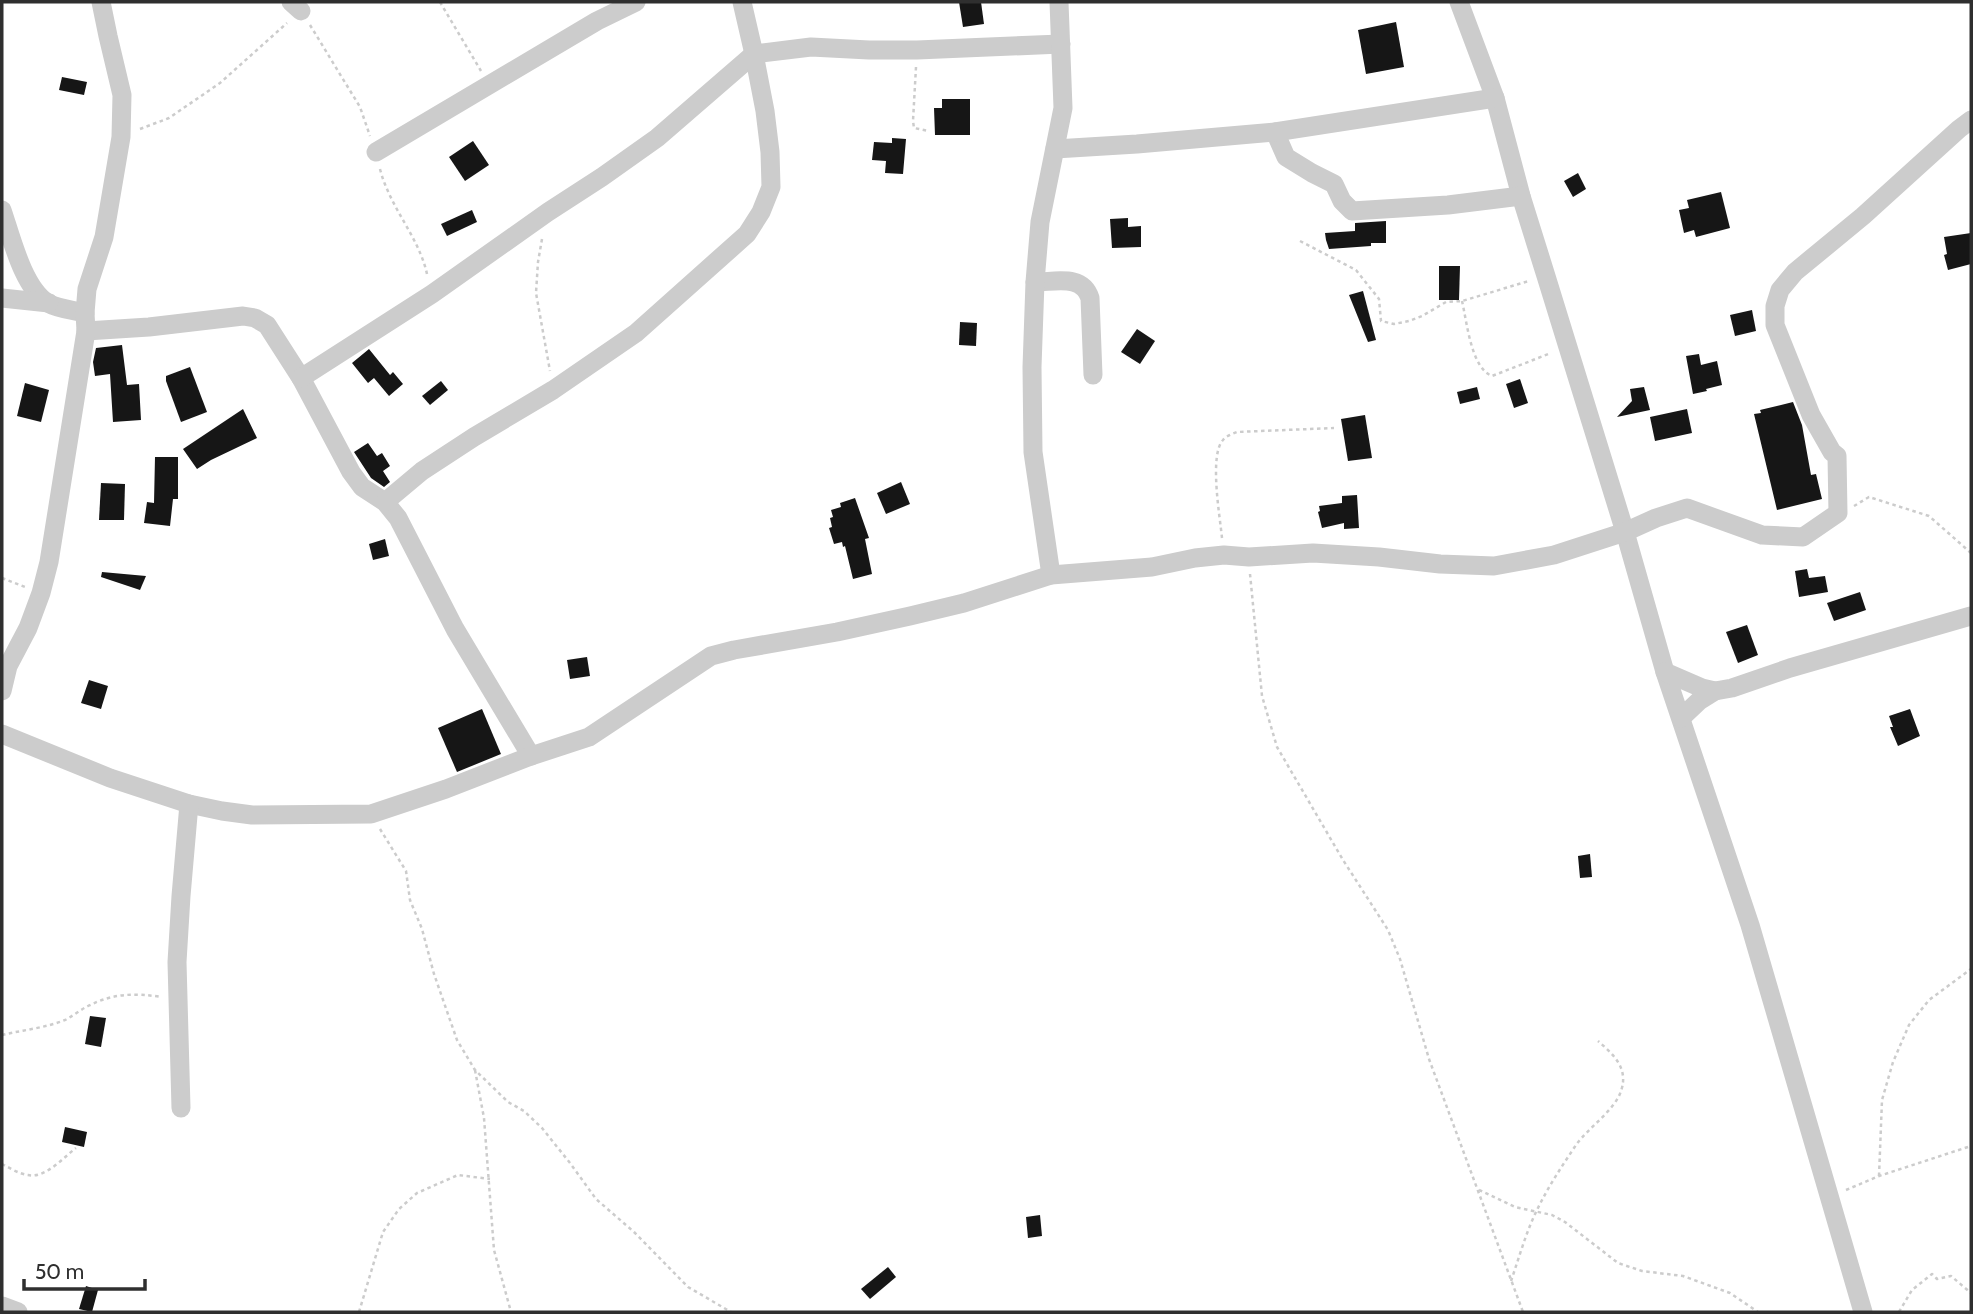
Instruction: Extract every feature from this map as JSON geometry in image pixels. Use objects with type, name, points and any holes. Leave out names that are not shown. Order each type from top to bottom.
[{"type":"street","points":[[2,691],[8,666],[28,628],[41,593],[49,562],[85,322],[87,289],[104,237],[121,137],[122,95],[107,36],[102,2]]},
{"type":"street","points":[[376,152],[489,84],[636,2]]},
{"type":"street","points":[[385,502],[422,471],[553,390],[636,333],[747,234],[761,212],[771,187],[765,111],[742,2]]},
{"type":"street","points":[[1051,575],[1033,452],[1032,367],[1040,222],[1063,108],[1059,2]]},
{"type":"street","points":[[1459,2],[1496,98],[1521,196],[1625,532],[1665,672],[1749,925],[1863,1312]]},
{"type":"street","points":[[301,378],[432,294],[657,138],[754,54],[811,47],[917,50],[1061,44]]},
{"type":"street","points":[[1055,149],[1275,132],[1496,98]]},
{"type":"street","points":[[2,734],[110,778],[189,804],[252,815],[371,814],[589,737],[711,656],[921,614],[1051,575],[1152,567],[1224,555],[1249,557],[1313,554],[1494,566],[1554,555],[1687,508],[1762,535],[1803,537],[1838,513],[1837,456],[1811,415],[1775,325],[1775,306],[1780,290],[1795,272],[1971,120]]},
{"type":"street","points":[[1275,132],[1286,157],[1334,184],[1342,201],[1352,211],[1448,205],[1521,196]]},
{"type":"street","points":[[2,210],[28,280],[37,294],[85,322],[149,327],[243,316],[255,318],[267,325],[301,378],[351,472],[362,487],[385,502],[398,518],[455,629],[531,756]]},
{"type":"street","points":[[1035,282],[1074,281],[1088,290],[1093,375]]},
{"type":"street","points":[[2,298],[49,303]]},
{"type":"street","points":[[1681,718],[1699,701],[1715,691],[1971,616]]},
{"type":"street","points":[[1665,672],[1715,691]]},
{"type":"street","points":[[181,1108],[177,962],[189,804]]},
{"type":"street","points":[[2,1306],[18,1312]]},
{"type":"path","points":[[440,2],[489,84]]},
{"type":"path","points":[[121,137],[169,118],[220,83],[296,6]]},
{"type":"path","points":[[917,50],[914,128],[929,131]]},
{"type":"path","points":[[548,212],[538,262],[536,293],[553,390]]},
{"type":"path","points":[[1300,241],[1356,270],[1379,299],[1381,321],[1394,324],[1422,316],[1446,302],[1462,301],[1546,276]]},
{"type":"path","points":[[1462,301],[1477,362],[1487,374],[1492,376],[1567,347]]},
{"type":"path","points":[[1224,555],[1215,467],[1223,439],[1237,432],[1334,428]]},
{"type":"path","points":[[1838,513],[1869,497],[1929,516],[1971,553]]},
{"type":"path","points":[[1249,557],[1262,696],[1277,747],[1329,837],[1388,930],[1400,958],[1429,1059],[1523,1312]]},
{"type":"path","points":[[2,578],[41,593]]},
{"type":"path","points":[[371,814],[406,872],[410,900],[422,929],[434,974],[457,1040],[475,1070],[508,1102],[524,1111],[542,1128],[596,1199],[634,1232],[688,1287],[731,1312]]},
{"type":"path","points":[[1879,1176],[1882,1100],[1893,1062],[1909,1025],[1929,1000],[1971,969]]},
{"type":"path","points":[[2,1035],[48,1026],[97,1002],[124,994],[140,993],[179,1000]]},
{"type":"path","points":[[1511,1281],[1536,1212],[1559,1170],[1584,1134],[1613,1104],[1621,1091],[1623,1077],[1616,1057],[1598,1041]]},
{"type":"path","points":[[475,1070],[484,1118],[494,1250],[510,1312]]},
{"type":"path","points":[[1830,1197],[1879,1176],[1971,1146]]},
{"type":"path","points":[[2,1164],[28,1175],[38,1175],[76,1148]]},
{"type":"path","points":[[359,1312],[383,1232],[398,1209],[417,1194],[458,1175],[490,1179]]},
{"type":"path","points":[[1479,1190],[1515,1207],[1552,1215],[1618,1263],[1642,1271],[1683,1276],[1730,1293],[1758,1312]]},
{"type":"path","points":[[1899,1312],[1912,1290],[1932,1273],[1937,1279],[1951,1276],[1971,1293]]},
{"type":"building","points":[[959,2],[981,2],[984,24],[963,27]]},
{"type":"building","points":[[1396,22],[1404,67],[1366,74],[1358,30]]},
{"type":"building","points":[[62,77],[87,82],[84,95],[59,90]]},
{"type":"building","points":[[942,99],[970,99],[970,135],[935,135],[934,108],[942,108]]},
{"type":"building","points":[[892,138],[906,139],[903,174],[885,173],[886,161],[872,160],[874,142],[892,143]]},
{"type":"building","points":[[473,141],[489,165],[465,181],[449,157]]},
{"type":"building","points":[[1578,173],[1586,189],[1573,197],[1564,181]]},
{"type":"building","points":[[1721,192],[1730,228],[1696,237],[1694,230],[1684,233],[1679,210],[1689,208],[1687,200]]},
{"type":"building","points":[[472,210],[477,222],[447,236],[441,224]]},
{"type":"building","points":[[1128,218],[1128,227],[1141,226],[1141,247],[1112,248],[1110,219]]},
{"type":"building","points":[[1386,221],[1386,243],[1329,249],[1325,233],[1355,231],[1355,223]]},
{"type":"building","points":[[1971,233],[1971,264],[1948,270],[1944,255],[1947,254],[1944,237]]},
{"type":"building","points":[[1439,266],[1460,266],[1459,300],[1439,300]]},
{"type":"building","points":[[1363,291],[1376,340],[1368,342],[1349,295]]},
{"type":"building","points":[[1752,310],[1756,331],[1735,336],[1730,315]]},
{"type":"building","points":[[960,322],[977,323],[976,346],[959,345]]},
{"type":"building","points":[[1137,329],[1155,341],[1140,364],[1121,352]]},
{"type":"building","points":[[122,345],[127,385],[139,384],[141,420],[113,422],[110,374],[95,376],[93,362],[96,348]]},
{"type":"building","points":[[369,349],[390,375],[393,372],[403,384],[389,396],[374,378],[368,383],[352,363]]},
{"type":"building","points":[[1699,354],[1701,365],[1717,361],[1722,385],[1693,394],[1686,356]]},
{"type":"building","points":[[190,367],[207,412],[181,422],[166,376]]},
{"type":"building","points":[[1520,379],[1528,403],[1514,408],[1506,384]]},
{"type":"building","points":[[441,381],[448,390],[430,405],[422,396]]},
{"type":"building","points":[[25,383],[49,390],[41,422],[17,416]]},
{"type":"building","points":[[1477,387],[1480,399],[1460,404],[1457,392]]},
{"type":"building","points":[[1644,387],[1650,410],[1617,417],[1632,401],[1630,389]]},
{"type":"building","points":[[1793,402],[1802,425],[1811,475],[1816,474],[1822,499],[1777,510],[1754,414]]},
{"type":"building","points":[[243,409],[257,438],[197,469],[183,449]]},
{"type":"building","points":[[1687,409],[1692,433],[1655,441],[1650,417]]},
{"type":"building","points":[[1365,415],[1372,458],[1348,461],[1341,419]]},
{"type":"building","points":[[368,443],[377,456],[382,453],[390,466],[383,471],[390,482],[384,487],[371,478],[354,452]]},
{"type":"building","points":[[155,457],[178,457],[178,499],[173,499],[170,526],[144,523],[147,502],[154,503]]},
{"type":"building","points":[[901,482],[910,504],[886,514],[877,493]]},
{"type":"building","points":[[101,483],[125,484],[124,520],[99,520]]},
{"type":"building","points":[[1357,495],[1359,528],[1344,529],[1344,523],[1322,528],[1319,506],[1342,503],[1342,496]]},
{"type":"building","points":[[855,498],[869,538],[865,539],[872,574],[853,579],[845,546],[843,547],[842,542],[834,544],[829,528],[832,527],[831,510],[841,507],[840,503]]},
{"type":"building","points":[[385,539],[389,556],[373,560],[369,544]]},
{"type":"building","points":[[1807,569],[1809,578],[1825,576],[1828,592],[1799,597],[1795,571]]},
{"type":"building","points":[[102,572],[146,576],[140,590],[101,577]]},
{"type":"building","points":[[1860,592],[1866,610],[1834,621],[1827,603]]},
{"type":"building","points":[[1747,625],[1758,655],[1738,663],[1726,632]]},
{"type":"building","points":[[587,657],[590,676],[570,679],[567,660]]},
{"type":"building","points":[[89,680],[108,686],[101,709],[81,703]]},
{"type":"building","points":[[482,709],[501,754],[457,772],[438,728]]},
{"type":"building","points":[[1910,709],[1920,736],[1898,746],[1890,727],[1893,727],[1889,716]]},
{"type":"building","points":[[1590,854],[1592,877],[1580,878],[1578,856]]},
{"type":"building","points":[[90,1016],[106,1018],[101,1047],[85,1044]]},
{"type":"building","points":[[65,1127],[87,1132],[84,1147],[62,1142]]},
{"type":"building","points":[[1040,1215],[1042,1236],[1028,1238],[1026,1217]]},
{"type":"building","points":[[888,1267],[896,1277],[870,1299],[861,1289]]},
{"type":"building","points":[[86,1286],[98,1290],[92,1312],[79,1309]]}]
